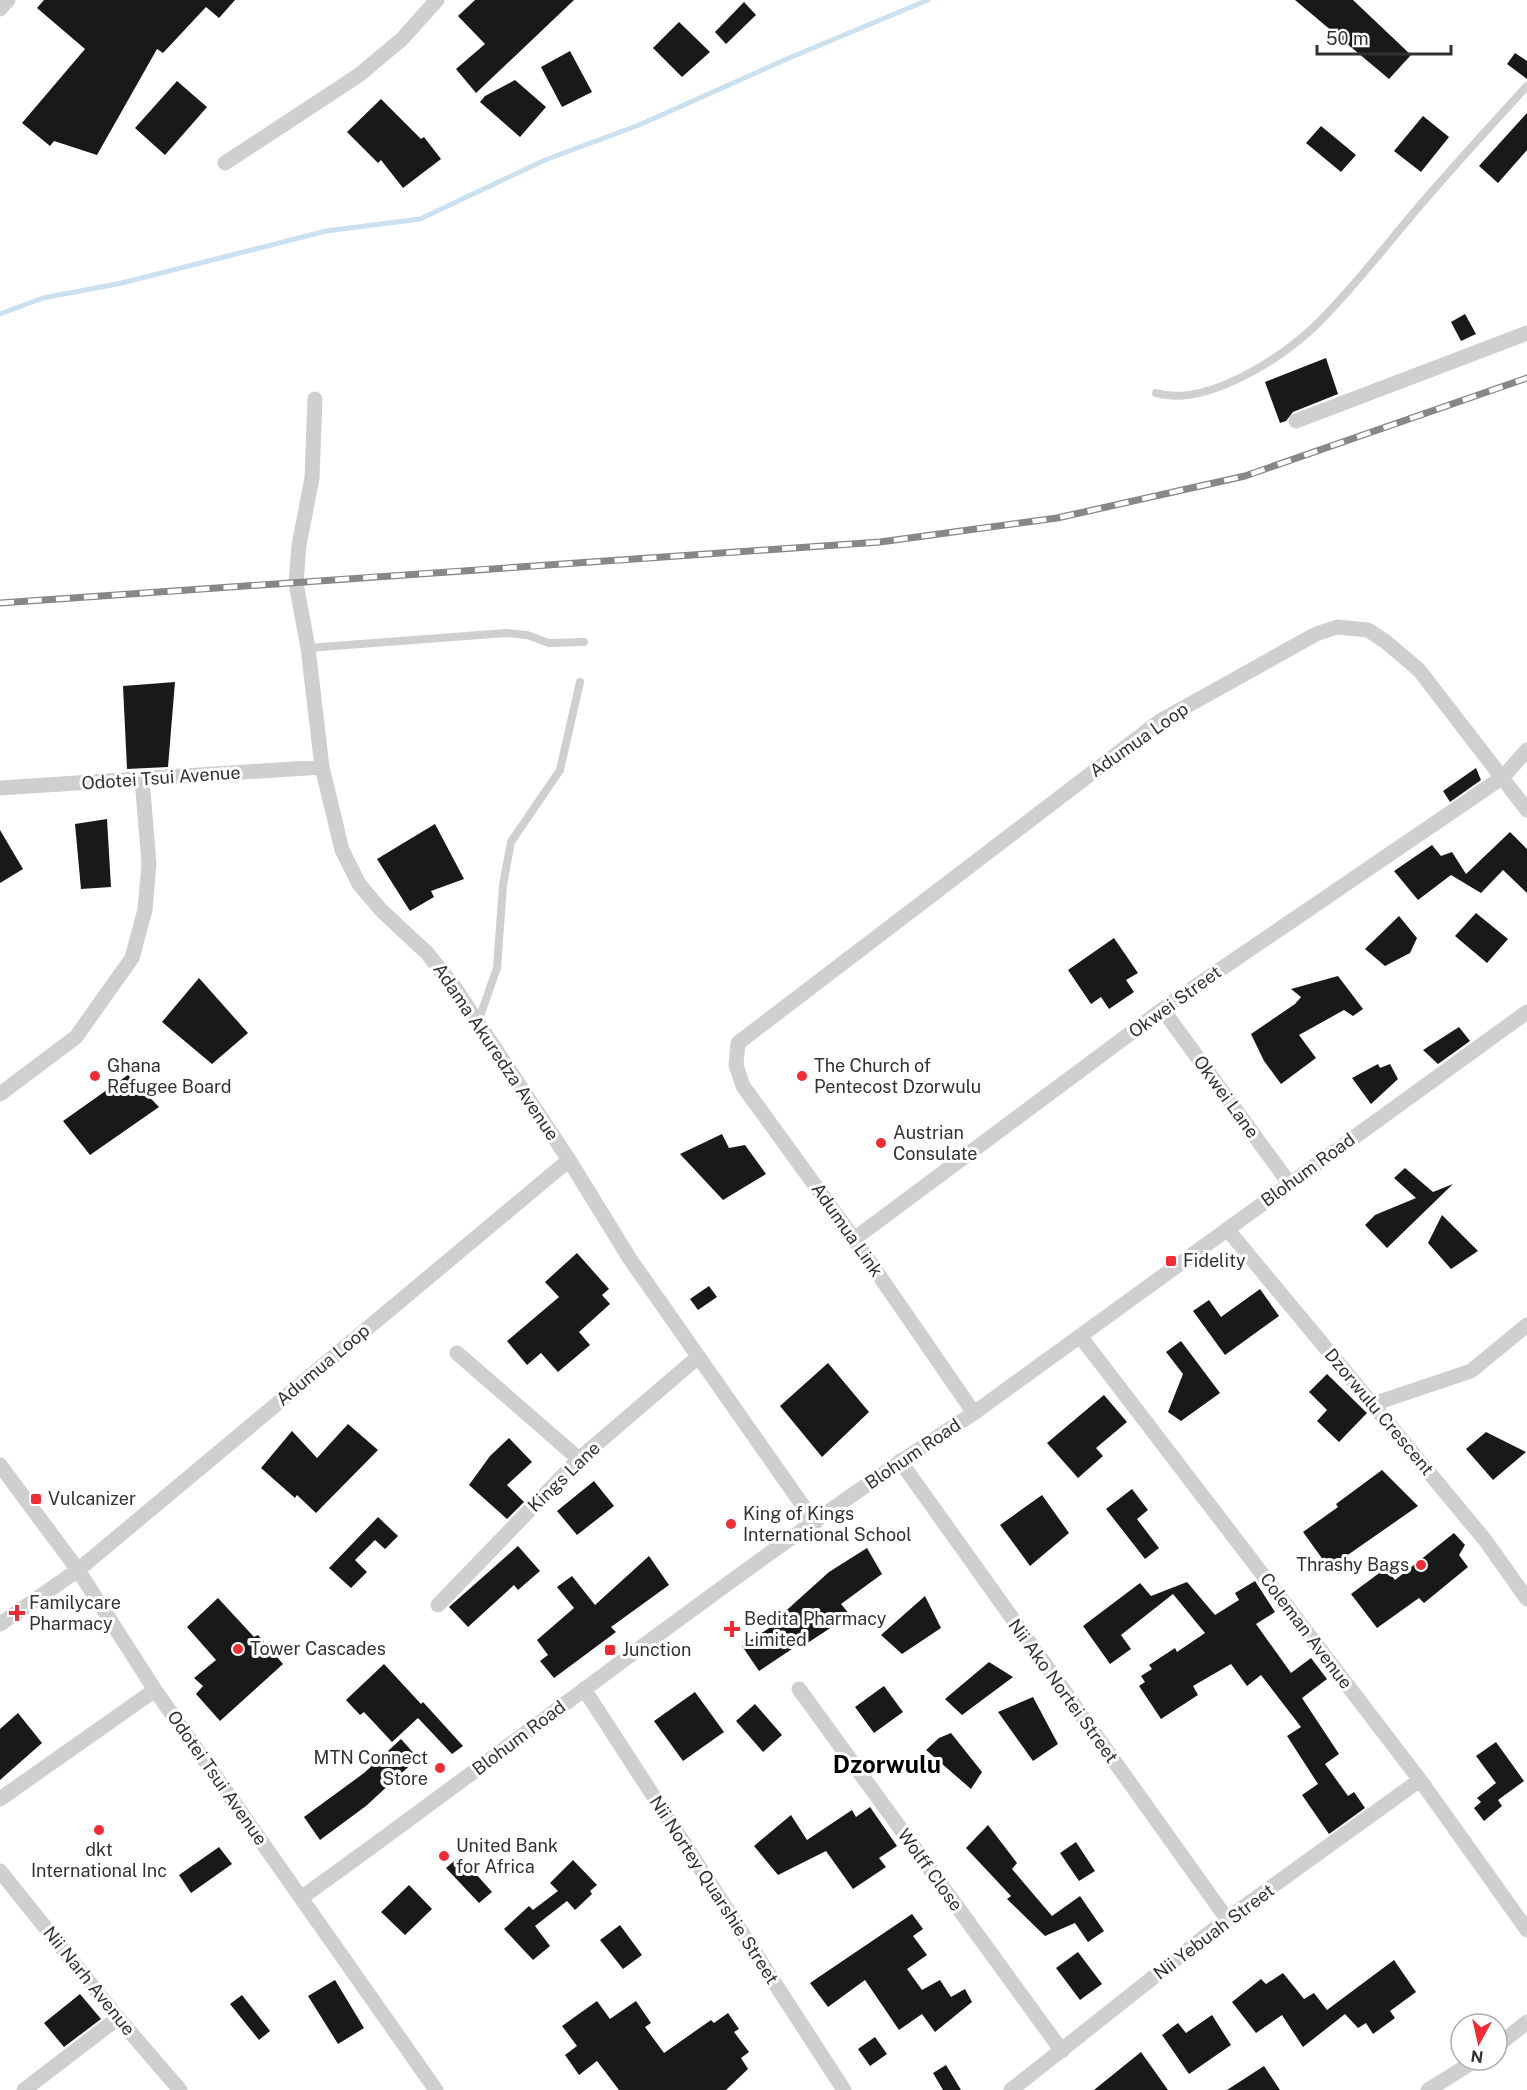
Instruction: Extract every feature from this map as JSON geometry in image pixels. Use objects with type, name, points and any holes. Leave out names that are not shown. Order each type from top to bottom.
[{"type":"street","points":[[0,9],[8,0]]},
{"type":"street","points":[[225,163],[358,75],[402,39],[437,0]]},
{"type":"street","points":[[1296,421],[1527,333]]},
{"type":"street","name":"Adama Akuredza Avenue","points":[[315,399],[312,478],[299,545],[296,583],[308,648],[322,766],[342,849],[359,884],[381,909],[427,953],[455,988],[569,1160],[630,1259],[815,1523]]},
{"type":"street","name":"Adumua Loop","points":[[738,1043],[1160,721],[1316,634],[1337,627],[1368,630],[1419,670],[1527,810]]},
{"type":"street","name":"Okwei Street","points":[[854,1239],[1163,1010],[1503,777],[1527,750]]},
{"type":"street","name":"Odotei Tsui Avenue","points":[[0,788],[322,766]]},
{"type":"street","points":[[0,1094],[76,1037],[132,958],[144,910],[149,863],[142,780]]},
{"type":"street","name":"Okwei Lane","points":[[1163,1010],[1289,1183]]},
{"type":"street","name":"Blohum Road","points":[[301,1898],[440,1799],[584,1689],[900,1461],[974,1413],[1527,1012]]},
{"type":"street","name":"Adumua Link","points":[[738,1043],[736,1065],[743,1086],[854,1239],[974,1413]]},
{"type":"street","name":"Adumua Loop","points":[[0,1624],[78,1570],[569,1160]]},
{"type":"street","name":"Dzorwulu Crescent","points":[[1227,1229],[1485,1540],[1527,1599]]},
{"type":"street","points":[[1373,1404],[1470,1371],[1527,1325]]},
{"type":"street","name":"Coleman Avenue","points":[[1080,1336],[1420,1780],[1527,1930]]},
{"type":"street","points":[[457,1353],[579,1459]]},
{"type":"street","name":"Kings Lane","points":[[438,1605],[579,1459],[698,1357]]},
{"type":"street","name":"Nii Ako Nortei Street","points":[[900,1461],[1227,1919]]},
{"type":"street","name":"Odotei Tsui Avenue","points":[[0,1465],[78,1570],[155,1690],[436,2090]]},
{"type":"street","name":"Nii Nortey Quarshie Street","points":[[584,1689],[844,2090]]},
{"type":"street","name":"Wolff Close","points":[[799,1689],[1062,2051]]},
{"type":"street","points":[[0,1799],[155,1690]]},
{"type":"street","name":"Nii Yebuah Street","points":[[1011,2090],[1227,1919],[1420,1780]]},
{"type":"street","name":"Nii Narh Avenue","points":[[0,1871],[118,2018],[180,2090]]},
{"type":"street","points":[[24,2090],[118,2018]]},
{"type":"street","points":[[1509,2036],[1527,2022]]},
{"type":"street","points":[[1428,2090],[1457,2072]]},
{"type":"lane","points":[[1156,393],[1184,395],[1232,382],[1258,368],[1313,327],[1527,86]]},
{"type":"lane","points":[[308,648],[506,633],[527,635],[549,643],[585,642]]},
{"type":"lane","points":[[477,1023],[497,968],[503,885],[510,842],[560,770],[580,682]]},
{"type":"building","points":[[44,0],[235,0],[219,18],[206,7],[163,53],[157,49],[97,155],[54,141],[50,146],[22,123],[85,49],[37,8]]},
{"type":"building","points":[[475,0],[574,0],[476,93],[456,69],[485,44],[458,16]]},
{"type":"building","points":[[1295,0],[1353,0],[1411,55],[1389,79]]},
{"type":"building","points":[[744,2],[756,15],[726,44],[715,32]]},
{"type":"building","points":[[679,22],[710,52],[682,77],[653,48]]},
{"type":"building","points":[[570,51],[592,92],[562,107],[541,67]]},
{"type":"building","points":[[1515,53],[1527,61],[1527,79],[1507,64]]},
{"type":"building","points":[[515,80],[546,107],[520,137],[480,102],[485,96]]},
{"type":"building","points":[[177,81],[207,107],[165,155],[135,128]]},
{"type":"building","points":[[381,99],[421,139],[424,137],[441,159],[403,188],[381,160],[378,163],[347,132]]},
{"type":"building","points":[[1527,113],[1527,150],[1498,183],[1479,166]]},
{"type":"building","points":[[1423,116],[1449,137],[1421,172],[1394,151]]},
{"type":"building","points":[[1321,126],[1356,155],[1341,172],[1306,143]]},
{"type":"building","points":[[1465,314],[1476,334],[1461,341],[1451,322]]},
{"type":"building","points":[[1326,358],[1338,394],[1293,412],[1286,421],[1280,423],[1265,382]]},
{"type":"building","points":[[175,682],[168,767],[127,769],[123,686]]},
{"type":"building","points":[[1476,768],[1481,780],[1450,802],[1443,791]]},
{"type":"building","points":[[107,819],[111,887],[81,889],[75,824]]},
{"type":"building","points":[[435,824],[464,879],[431,891],[434,897],[410,911],[377,859]]},
{"type":"building","points":[[0,830],[23,869],[0,883]]},
{"type":"building","points":[[1510,832],[1527,849],[1527,893],[1503,870],[1481,893],[1451,875],[1418,900],[1394,871],[1432,845],[1441,856],[1452,852],[1466,874]]},
{"type":"building","points":[[1476,913],[1508,939],[1487,963],[1455,936]]},
{"type":"building","points":[[1399,916],[1417,938],[1410,953],[1385,966],[1365,949]]},
{"type":"building","points":[[1114,938],[1138,973],[1126,980],[1134,992],[1109,1009],[1101,997],[1091,1004],[1068,970]]},
{"type":"building","points":[[1338,976],[1363,1009],[1353,1016],[1344,1010],[1299,1035],[1316,1058],[1281,1084],[1264,1061],[1251,1034],[1295,1004],[1301,997],[1291,989]]},
{"type":"building","points":[[199,978],[248,1033],[212,1064],[162,1022]]},
{"type":"building","points":[[1459,1027],[1470,1041],[1438,1064],[1423,1050]]},
{"type":"building","points":[[1378,1064],[1380,1068],[1390,1064],[1398,1079],[1371,1104],[1352,1078]]},
{"type":"building","points":[[128,1075],[159,1107],[90,1155],[63,1121]]},
{"type":"building","points":[[722,1134],[729,1148],[745,1145],[766,1174],[723,1200],[680,1154]]},
{"type":"building","points":[[1405,1168],[1433,1192],[1453,1184],[1387,1248],[1365,1225],[1375,1215],[1416,1198],[1394,1178]]},
{"type":"building","points":[[1442,1215],[1478,1251],[1451,1269],[1428,1243]]},
{"type":"building","points":[[577,1253],[609,1289],[602,1295],[610,1304],[579,1332],[590,1345],[558,1372],[541,1353],[527,1365],[507,1341],[559,1297],[545,1282]]},
{"type":"building","points":[[709,1286],[717,1297],[698,1310],[690,1299]]},
{"type":"building","points":[[1260,1289],[1279,1316],[1225,1355],[1193,1311],[1209,1300],[1221,1317]]},
{"type":"building","points":[[1181,1341],[1220,1393],[1181,1421],[1168,1412],[1183,1374],[1166,1352]]},
{"type":"building","points":[[828,1363],[869,1412],[822,1457],[780,1406]]},
{"type":"building","points":[[1327,1374],[1367,1413],[1339,1442],[1317,1421],[1327,1410],[1309,1392]]},
{"type":"building","points":[[1104,1395],[1127,1422],[1096,1448],[1103,1456],[1078,1478],[1047,1443]]},
{"type":"building","points":[[348,1424],[378,1450],[316,1513],[297,1495],[295,1498],[261,1468],[292,1431],[317,1458]]},
{"type":"building","points":[[1486,1432],[1526,1452],[1493,1480],[1466,1449]]},
{"type":"building","points":[[509,1438],[532,1462],[507,1485],[524,1502],[507,1519],[469,1485],[490,1456]]},
{"type":"building","points":[[1382,1470],[1418,1506],[1329,1568],[1303,1532],[1338,1507],[1336,1504]]},
{"type":"building","points":[[594,1481],[614,1506],[577,1535],[557,1511]]},
{"type":"building","points":[[1132,1489],[1148,1510],[1137,1519],[1159,1548],[1145,1559],[1106,1509]]},
{"type":"building","points":[[1042,1495],[1069,1533],[1030,1566],[1000,1525]]},
{"type":"building","points":[[378,1517],[398,1536],[385,1549],[375,1540],[355,1560],[367,1572],[351,1588],[329,1568]]},
{"type":"building","points":[[1454,1533],[1465,1545],[1459,1555],[1468,1567],[1424,1603],[1419,1598],[1377,1628],[1351,1594],[1386,1568],[1395,1580]]},
{"type":"building","points":[[518,1546],[540,1571],[518,1590],[514,1585],[468,1627],[449,1607]]},
{"type":"building","points":[[867,1548],[882,1574],[841,1604],[850,1615],[803,1646],[801,1643],[759,1671],[742,1646],[781,1620],[779,1617],[829,1572]]},
{"type":"building","points":[[649,1556],[669,1585],[611,1627],[616,1632],[554,1678],[540,1661],[548,1655],[537,1640],[574,1608],[557,1587],[572,1576],[595,1605]]},
{"type":"building","points":[[1255,1581],[1275,1612],[1256,1624],[1291,1673],[1311,1658],[1327,1679],[1302,1698],[1339,1754],[1325,1764],[1348,1796],[1354,1792],[1365,1808],[1329,1834],[1302,1795],[1318,1784],[1287,1736],[1301,1727],[1261,1675],[1247,1686],[1231,1664],[1193,1686],[1198,1695],[1161,1719],[1139,1686],[1145,1682],[1141,1676],[1152,1669],[1149,1665],[1175,1648],[1177,1652],[1205,1633],[1173,1594],[1121,1635],[1131,1649],[1110,1664],[1083,1626],[1140,1583],[1151,1596],[1187,1582],[1215,1615],[1239,1600],[1235,1593]]},
{"type":"building","points":[[925,1596],[941,1628],[902,1654],[881,1635]]},
{"type":"building","name":"Tower Cascades","points":[[218,1598],[254,1637],[258,1635],[283,1664],[220,1721],[196,1694],[203,1686],[194,1678],[216,1660],[187,1627]]},
{"type":"building","points":[[989,1662],[1013,1677],[962,1715],[945,1699]]},
{"type":"building","points":[[384,1664],[463,1746],[452,1754],[418,1718],[392,1742],[364,1712],[360,1715],[346,1700]]},
{"type":"building","points":[[884,1686],[903,1712],[874,1733],[855,1707]]},
{"type":"building","points":[[695,1692],[724,1732],[683,1761],[654,1721]]},
{"type":"building","points":[[1033,1697],[1058,1744],[1033,1761],[998,1712]]},
{"type":"building","points":[[755,1704],[782,1735],[763,1752],[736,1721]]},
{"type":"building","points":[[18,1713],[42,1743],[0,1780],[0,1729]]},
{"type":"building","points":[[951,1733],[982,1772],[971,1789],[926,1750],[939,1738]]},
{"type":"building","points":[[401,1739],[418,1758],[366,1806],[320,1840],[304,1817],[364,1773]]},
{"type":"building","points":[[1496,1742],[1524,1781],[1498,1800],[1502,1806],[1484,1821],[1474,1808],[1481,1802],[1477,1798],[1496,1783],[1476,1756]]},
{"type":"building","points":[[870,1807],[897,1846],[879,1858],[886,1867],[853,1889],[826,1851],[778,1875],[754,1846],[791,1815],[807,1840],[852,1810],[856,1817]]},
{"type":"building","points":[[988,1825],[1017,1863],[1012,1869],[1052,1916],[1080,1896],[1104,1931],[1088,1942],[1075,1923],[1045,1936],[1007,1899],[1011,1896],[966,1848]]},
{"type":"building","points":[[1076,1842],[1095,1871],[1079,1881],[1060,1853]]},
{"type":"building","points":[[219,1847],[232,1864],[191,1893],[179,1875]]},
{"type":"building","points":[[460,1856],[492,1892],[479,1903],[446,1868]]},
{"type":"building","points":[[573,1860],[597,1885],[590,1891],[592,1894],[575,1910],[567,1901],[535,1926],[550,1946],[533,1960],[504,1929],[529,1906],[533,1910],[558,1891],[550,1883]]},
{"type":"building","points":[[409,1885],[432,1909],[405,1935],[381,1912]]},
{"type":"building","points":[[912,1914],[923,1929],[913,1936],[927,1955],[907,1969],[922,1990],[940,1980],[951,1997],[965,1989],[972,2002],[935,2032],[922,2014],[899,2030],[865,1980],[828,2007],[810,1983]]},
{"type":"building","points":[[620,1925],[642,1955],[623,1969],[600,1940]]},
{"type":"building","points":[[1078,1952],[1102,1984],[1080,2000],[1056,1968]]},
{"type":"building","points":[[1394,1960],[1416,1992],[1390,2011],[1395,2018],[1373,2034],[1366,2023],[1358,2028],[1345,2014],[1303,2047],[1282,2015],[1256,2033],[1232,2002],[1261,1979],[1266,1984],[1283,1973],[1304,1999],[1314,1993],[1327,2010]]},
{"type":"building","points":[[335,1980],[364,2028],[338,2044],[308,1996]]},
{"type":"building","points":[[80,1994],[101,2019],[64,2047],[44,2023]]},
{"type":"building","points":[[242,1995],[270,2031],[259,2040],[230,2004]]},
{"type":"building","points":[[597,2001],[610,2019],[636,2001],[651,2023],[645,2027],[664,2053],[711,2020],[714,2023],[728,2013],[739,2029],[734,2032],[749,2052],[741,2058],[748,2069],[726,2090],[619,2090],[597,2061],[579,2075],[565,2055],[577,2046],[562,2026]]},
{"type":"building","points":[[1212,2015],[1231,2045],[1189,2074],[1162,2035],[1178,2023],[1186,2033]]},
{"type":"building","points":[[875,2037],[887,2054],[870,2066],[858,2049]]},
{"type":"building","points":[[1141,2052],[1168,2090],[1094,2090]]},
{"type":"building","points":[[946,2065],[961,2090],[943,2090],[933,2073]]},
{"type":"building","points":[[1264,2066],[1280,2090],[1227,2090]]},
{"type":"waterway","points":[[0,314],[43,298],[122,283],[326,231],[420,219],[545,160],[639,125],[789,58],[928,0]]},
{"type":"railway","points":[[0,603],[880,542],[1057,518],[1245,476],[1527,378]]},
{"type":"place","name":"Ghana Refugee Board","points":[[95,1076]]},
{"type":"place","name":"The Church of Pentecost Dzorwulu","points":[[802,1076]]},
{"type":"place","name":"Austrian Consulate","points":[[881,1143]]},
{"type":"place","name":"Fidelity","points":[[1171,1261]]},
{"type":"place","name":"Vulcanizer","points":[[36,1499]]},
{"type":"place","name":"King of Kings International School","points":[[731,1524]]},
{"type":"place","name":"Thrashy Bags","points":[[1421,1565]]},
{"type":"place","name":"Familycare Pharmacy","points":[[17,1613]]},
{"type":"place","name":"Bedita Pharmacy Limited","points":[[732,1629]]},
{"type":"place","name":"Tower Cascades","points":[[238,1649]]},
{"type":"place","name":"Junction","points":[[610,1650]]},
{"type":"place","name":"MTN Connect Store","points":[[440,1768]]},
{"type":"place","name":"dkt International Inc","points":[[99,1830]]},
{"type":"place","name":"United Bank for Africa","points":[[444,1856]]},
{"type":"district","name":"Dzorwulu","points":[[887,1765]]}]
